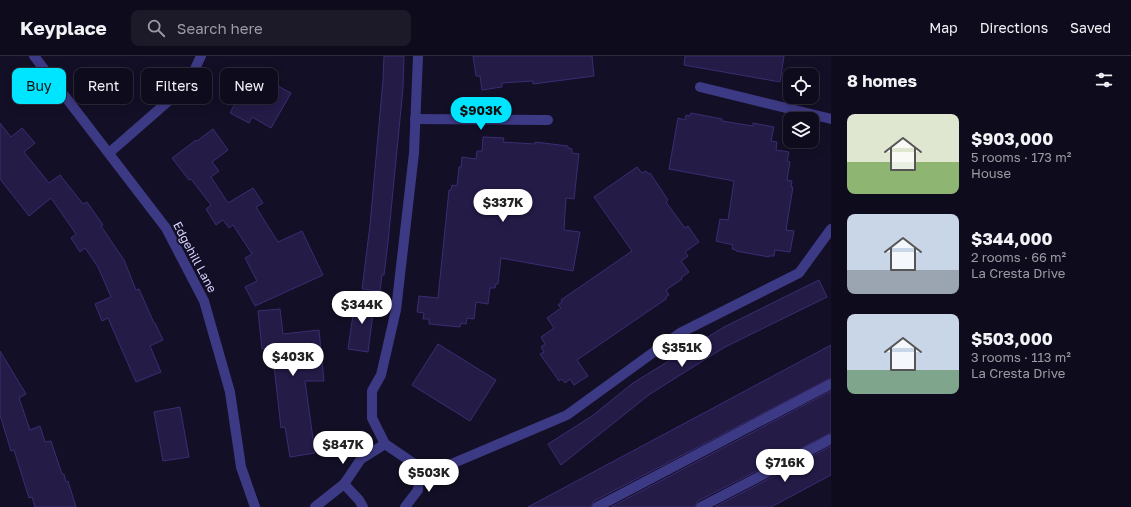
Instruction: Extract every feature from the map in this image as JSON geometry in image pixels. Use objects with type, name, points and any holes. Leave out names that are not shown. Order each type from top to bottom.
[{"type":"street","name":"Edgehill Lane","points":[[34,56],[166,228],[204,301],[230,392],[241,467],[255,507]]},
{"type":"street","points":[[109,153],[188,84],[201,56]]},
{"type":"street","points":[[418,56],[414,153],[396,310],[381,375],[372,390],[372,418],[385,444],[419,467],[449,465],[567,415],[680,333],[799,273],[831,229]]},
{"type":"street","points":[[700,87],[831,119]]},
{"type":"street","points":[[415,119],[548,120]]},
{"type":"street","points":[[597,507],[831,384]]},
{"type":"street","points":[[702,507],[831,439]]},
{"type":"street","points":[[315,507],[344,484],[361,459],[385,444]]},
{"type":"street","points":[[405,507],[418,490],[419,467]]},
{"type":"street","points":[[344,484],[359,500],[363,507]]},
{"type":"building","points":[[384,56],[404,56],[403,88],[388,242],[384,275],[382,275],[380,291],[362,289],[370,225]]},
{"type":"building","points":[[473,56],[592,56],[594,76],[533,84],[533,81],[502,83],[502,87],[482,90],[480,76],[476,76]]},
{"type":"building","points":[[685,56],[784,56],[780,82],[684,65]]},
{"type":"building","points":[[278,86],[291,93],[271,128],[252,117],[249,123],[230,113],[235,104],[278,104]]},
{"type":"building","points":[[691,113],[722,119],[722,121],[753,126],[753,123],[774,127],[771,141],[777,142],[776,150],[789,152],[787,161],[790,162],[787,180],[792,181],[791,187],[793,187],[786,230],[794,231],[790,252],[775,250],[774,256],[769,257],[736,251],[732,249],[733,245],[716,241],[720,219],[728,220],[734,181],[669,169],[678,118],[685,120],[686,115],[690,116]]},
{"type":"building","points":[[0,123],[11,137],[22,128],[35,143],[24,152],[49,183],[60,175],[83,204],[87,202],[103,225],[101,226],[124,260],[136,290],[139,289],[163,340],[150,346],[161,372],[136,382],[108,318],[102,321],[95,304],[111,297],[98,267],[85,248],[80,252],[71,238],[76,234],[51,198],[29,216],[0,179]]},
{"type":"building","points":[[213,129],[228,150],[212,162],[219,171],[211,177],[228,203],[253,188],[263,203],[256,207],[278,242],[302,231],[323,275],[255,306],[245,287],[257,281],[245,258],[252,254],[233,225],[229,228],[223,220],[216,225],[206,209],[211,205],[191,179],[189,180],[172,158]]},
{"type":"building","points":[[483,137],[504,138],[503,142],[535,144],[535,142],[568,146],[568,148],[572,149],[572,153],[579,154],[574,199],[566,198],[564,230],[580,232],[573,271],[501,258],[498,284],[496,284],[495,288],[490,288],[488,304],[476,302],[474,319],[467,318],[466,324],[461,323],[460,327],[429,324],[429,319],[423,319],[424,313],[417,312],[419,296],[438,298],[449,190],[451,190],[452,185],[457,186],[459,167],[461,167],[462,157],[476,159],[477,151],[482,151]]},
{"type":"building","points":[[637,167],[642,173],[646,171],[648,174],[650,173],[668,200],[666,202],[685,228],[688,226],[699,242],[685,252],[688,256],[681,261],[689,272],[666,290],[669,295],[666,299],[577,360],[588,376],[574,385],[570,379],[565,383],[562,379],[559,381],[540,354],[544,352],[541,347],[545,344],[541,337],[554,328],[547,318],[561,308],[558,305],[562,302],[561,300],[632,251],[594,197]]},
{"type":"building","points":[[819,280],[827,297],[725,347],[650,394],[561,465],[548,444],[592,416],[633,383],[724,327]]},
{"type":"building","points":[[375,299],[368,352],[348,349],[355,301]]},
{"type":"building","points":[[280,309],[283,334],[319,330],[324,381],[305,381],[315,453],[290,457],[285,427],[281,428],[272,348],[262,349],[258,311]]},
{"type":"building","points":[[438,344],[496,380],[470,421],[412,385]]},
{"type":"building","points":[[831,345],[831,378],[594,501],[591,507],[528,507]]},
{"type":"building","points":[[0,351],[26,394],[19,398],[30,430],[40,426],[45,442],[51,441],[62,474],[64,474],[66,482],[68,481],[76,507],[35,507],[32,497],[29,498],[14,450],[11,451],[0,415]]},
{"type":"building","points":[[831,391],[831,433],[698,501],[695,507],[611,507]]},
{"type":"building","points":[[180,407],[189,457],[163,461],[154,412]]},
{"type":"building","points":[[831,446],[831,475],[771,507],[715,507]]}]
